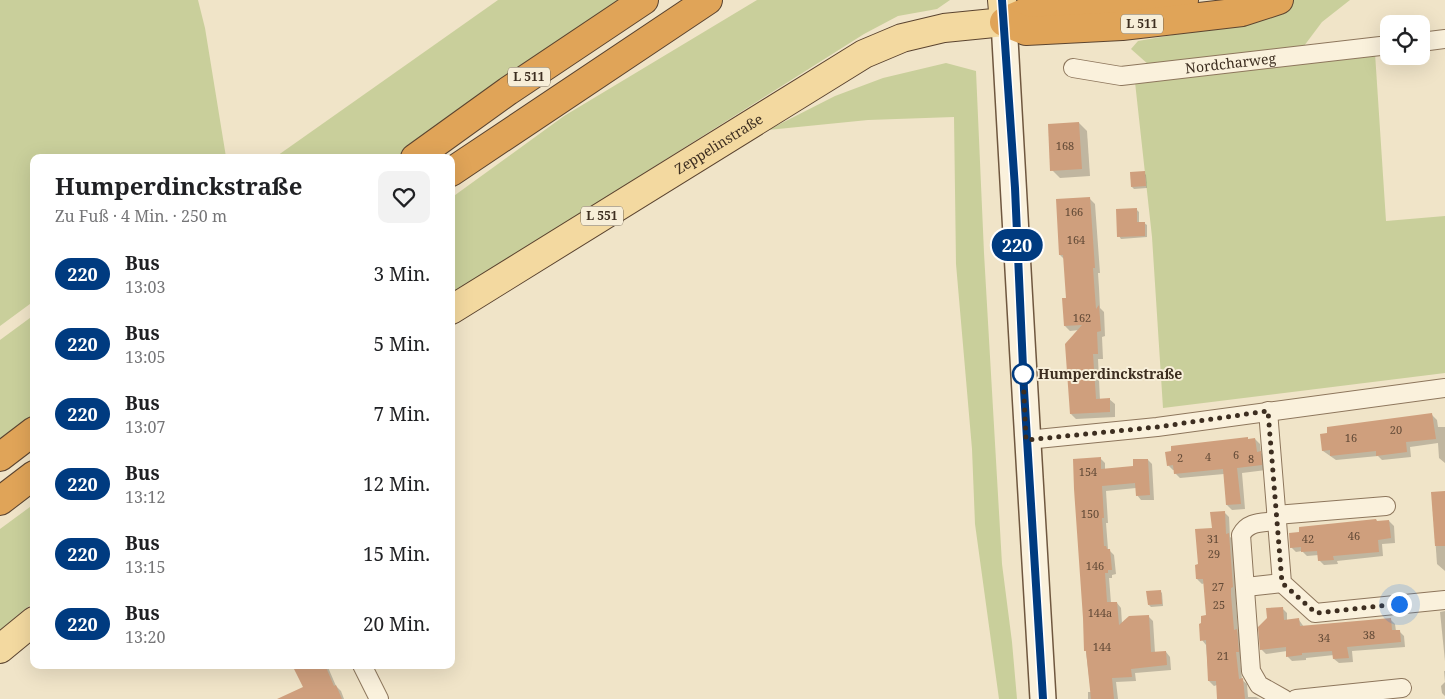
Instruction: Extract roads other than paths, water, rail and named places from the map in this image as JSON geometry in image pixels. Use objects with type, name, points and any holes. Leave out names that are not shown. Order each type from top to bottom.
[{"type":"highway","name":"L 511","points":[[421,154],[508,91],[644,0]]},
{"type":"highway","name":"L 511","points":[[455,169],[708,0]]},
{"type":"highway","name":"L 511","points":[[1003,11],[1026,12],[1104,3],[1184,0]]},
{"type":"highway","name":"L 511","points":[[1003,11],[1026,31],[1122,26],[1242,12],[1279,0]]},
{"type":"highway","points":[[0,457],[30,434]]},
{"type":"highway","points":[[0,501],[30,478]]},
{"type":"main road","name":"Zeppelinstraße","points":[[455,308],[864,54],[902,38],[1003,11]]},
{"type":"main road","points":[[1003,11],[1015,188],[1026,440],[1043,699]]},
{"type":"main road","points":[[0,649],[30,624]]},
{"type":"street","points":[[1430,41],[1445,39]]},
{"type":"street","name":"Nordcharweg","points":[[1073,68],[1121,76],[1380,46]]},
{"type":"street","points":[[1026,440],[1157,427],[1445,388]]},
{"type":"street","points":[[1268,411],[1282,583],[1316,613],[1445,600]]},
{"type":"street","points":[[1284,699],[1259,685],[1251,671],[1241,535],[1244,528],[1276,518],[1386,506]]},
{"type":"street","points":[[1246,588],[1282,583]]},
{"type":"street","points":[[364,669],[379,699]]},
{"type":"street","points":[[1296,699],[1402,688]]},
{"type":"place","name":"Humperdinckstraße","points":[[1023,374]]}]
